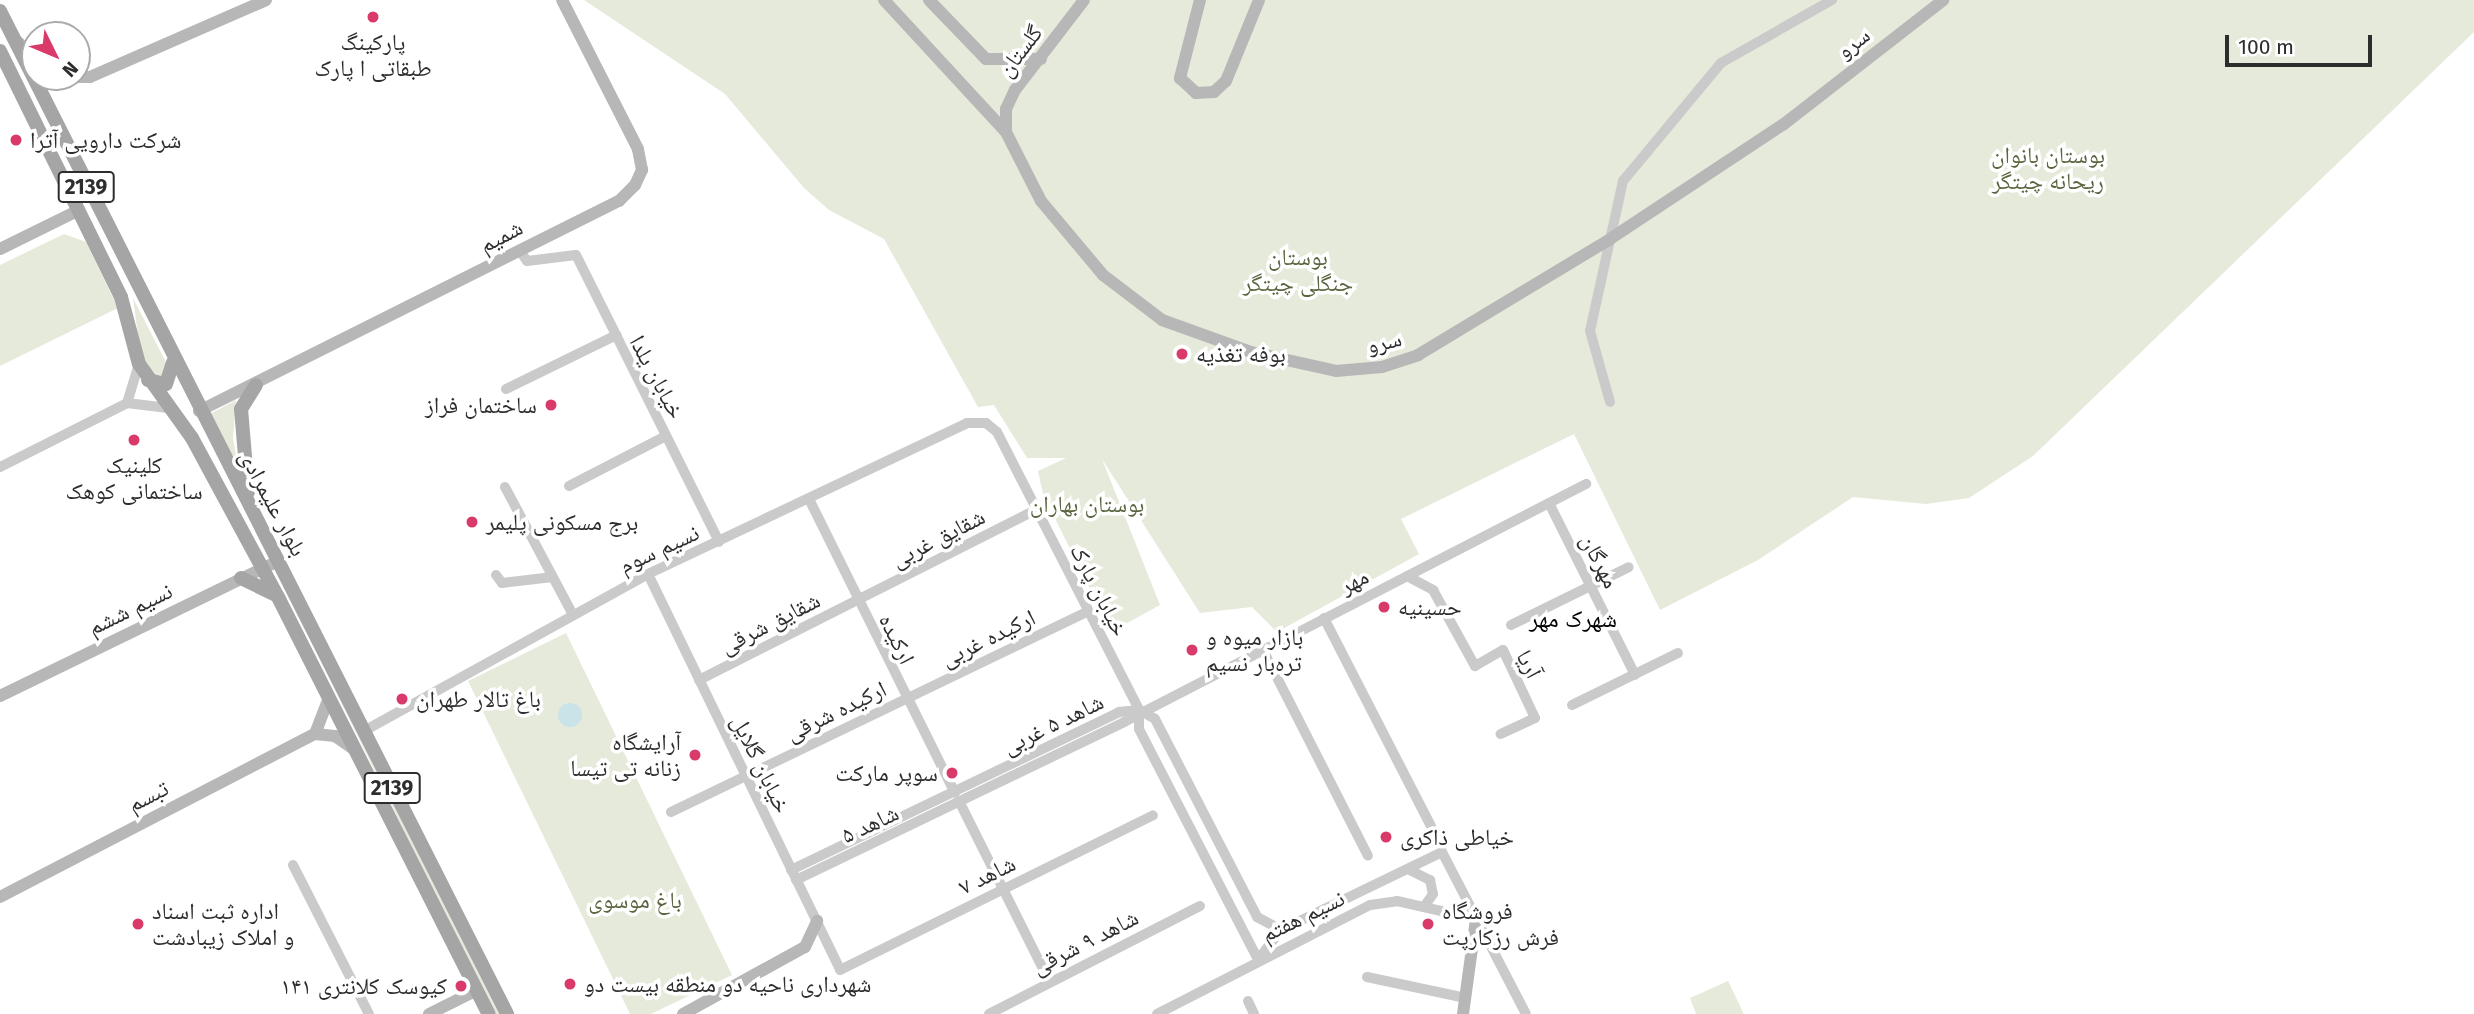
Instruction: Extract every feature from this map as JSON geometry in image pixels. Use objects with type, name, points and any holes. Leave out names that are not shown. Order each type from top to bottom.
[{"type":"main road","name":"بلوار علیمرادی","points":[[0,11],[173,362],[254,514],[507,1014]]},
{"type":"main road","name":"بلوار علیمرادی","points":[[0,51],[121,297],[139,364],[166,408],[192,438],[278,597],[489,1014]]},
{"type":"main road","points":[[148,380],[166,384],[173,362]]},
{"type":"main road","points":[[254,514],[240,440],[241,409],[256,385]]},
{"type":"main road","points":[[241,578],[278,597]]},
{"type":"street","points":[[91,77],[267,0]]},
{"type":"street","name":"شمیم","points":[[199,411],[256,385],[619,201],[642,170],[639,149],[562,0]]},
{"type":"street","name":"سرو","points":[[884,0],[1006,132],[1063,231],[1103,275],[1162,320],[1251,352],[1336,371],[1382,367],[1418,355],[1610,239],[1784,124],[1942,0]]},
{"type":"street","points":[[929,0],[986,59],[1041,60]]},
{"type":"street","name":"گلستان","points":[[1006,132],[1011,99],[1084,0]]},
{"type":"street","points":[[1200,0],[1180,78],[1196,93],[1214,92],[1226,81],[1259,0]]},
{"type":"street","points":[[1610,402],[1590,331],[1623,181],[1721,63],[1832,0]]},
{"type":"street","points":[[13,36],[21,44]]},
{"type":"street","points":[[0,249],[79,210]]},
{"type":"street","points":[[520,251],[527,261],[576,255],[616,335]]},
{"type":"street","name":"خیابان یلدا","points":[[506,389],[616,335],[719,542]]},
{"type":"street","points":[[127,403],[139,364]]},
{"type":"street","points":[[0,467],[127,403],[166,408]]},
{"type":"street","name":"نسیم سوم","points":[[364,731],[572,613],[648,574],[979,422]]},
{"type":"street","name":"خیابان پارک","points":[[979,422],[997,432],[1139,710],[1139,729],[1258,960]]},
{"type":"street","points":[[569,486],[666,436]]},
{"type":"street","name":"مهر","points":[[1139,710],[1586,484]]},
{"type":"street","points":[[505,486],[572,613]]},
{"type":"street","name":"ارکیده","points":[[808,499],[905,700],[958,798],[1049,981]]},
{"type":"street","name":"مهرگان","points":[[1549,503],[1635,674]]},
{"type":"street","name":"شقایق غربی","points":[[857,601],[1036,510]]},
{"type":"street","name":"نسیم ششم","points":[[0,696],[278,561]]},
{"type":"street","points":[[1511,625],[1629,567]]},
{"type":"street","name":"خیابان گلایل","points":[[648,574],[839,970]]},
{"type":"street","points":[[496,575],[502,583],[552,577]]},
{"type":"street","name":"آریا","points":[[1407,576],[1433,590],[1475,666],[1503,650],[1535,718],[1501,734]]},
{"type":"street","name":"شقایق شرقی","points":[[699,680],[857,601]]},
{"type":"street","name":"ارکیده غربی","points":[[905,700],[1088,611]]},
{"type":"street","points":[[1324,618],[1431,826]]},
{"type":"street","points":[[1262,648],[1368,856]]},
{"type":"street","points":[[1572,705],[1678,653]]},
{"type":"street","points":[[329,698],[315,734],[335,736],[355,750]]},
{"type":"street","name":"ارکیده شرقی","points":[[746,776],[905,700]]},
{"type":"street","name":"خیابان پارک","points":[[1139,710],[1155,719],[1256,917],[1281,930]]},
{"type":"street","name":"شاهد ۵ غربی","points":[[958,798],[1139,710]]},
{"type":"street","name":"تبسم","points":[[0,897],[315,734]]},
{"type":"street","points":[[671,812],[746,776]]},
{"type":"street","name":"شاهد ۵","points":[[794,875],[958,798]]},
{"type":"street","name":"شاهد ۷","points":[[839,970],[1153,815]]},
{"type":"street","points":[[1258,960],[1281,930],[1442,852],[1526,1014]]},
{"type":"street","points":[[293,865],[369,1014]]},
{"type":"street","points":[[1408,869],[1430,880],[1433,894],[1424,907]]},
{"type":"street","name":"نسیم هفتم","points":[[1157,1014],[1370,905],[1424,907],[1476,919]]},
{"type":"street","name":"شاهد ۹ شرقی","points":[[989,1014],[1200,906]]},
{"type":"street","points":[[1462,1014],[1476,919]]},
{"type":"street","points":[[683,1014],[805,947],[817,921]]},
{"type":"street","points":[[1367,978],[1466,998]]},
{"type":"street","points":[[429,1014],[477,990]]},
{"type":"street","points":[[1248,1001],[1254,1014]]},
{"type":"green space","name":"بوستان جنگلی چیتگر","points":[[584,0],[2474,0],[2474,32],[2033,456],[1969,498],[1926,504],[1853,497],[1758,560],[1660,610],[1574,434],[1401,519],[1419,554],[1277,632],[1252,607],[1200,613],[1102,459],[1160,605],[1111,632],[1043,494],[1038,471],[1066,458],[1027,458],[994,405],[978,407],[884,239],[829,210],[804,188],[725,94]]},
{"type":"green space","points":[[64,234],[86,242],[118,308],[0,366],[0,265]]},
{"type":"green space","points":[[133,298],[169,368],[163,381],[143,372]]},
{"type":"green space","points":[[236,400],[233,438],[240,477],[208,415]]},
{"type":"green space","points":[[282,582],[499,1014],[494,1014]]},
{"type":"green space","name":"باغ موسوی","points":[[566,633],[732,975],[651,1014],[630,1014],[468,681]]},
{"type":"green space","points":[[1728,981],[1744,1014],[1696,1014],[1690,998]]},
{"type":"water","points":[[570,703],[578,707],[582,715],[578,723],[570,727],[562,723],[558,715],[562,707]]},
{"type":"place","name":"پارکینگ طبقاتی ا پارک","points":[[373,17]]},
{"type":"place","name":"شرکت دارویی آترا","points":[[16,140]]},
{"type":"place","name":"بوفه تغذیه","points":[[1182,354]]},
{"type":"place","name":"ساختمان فراز","points":[[551,405]]},
{"type":"place","name":"کلینیک ساختمانی کوهک","points":[[134,440]]},
{"type":"place","name":"برج مسکونی پلیمر","points":[[472,522]]},
{"type":"place","name":"حسینیه","points":[[1384,607]]},
{"type":"place","name":"بازار میوه و تره‌بار نسیم","points":[[1192,650]]},
{"type":"place","name":"باغ تالار طهران","points":[[402,699]]},
{"type":"place","name":"آرایشگاه زنانه تی تیسا","points":[[695,755]]},
{"type":"place","name":"سوپر مارکت","points":[[952,773]]},
{"type":"place","name":"خیاطی ذاکری","points":[[1386,837]]},
{"type":"place","name":"اداره ثبت اسناد و املاک زیبادشت","points":[[138,924]]},
{"type":"place","name":"فروشگاه فرش رزکارپت","points":[[1428,924]]},
{"type":"place","name":"شهرداری ناحیه دو منطقه بیست دو","points":[[570,984]]},
{"type":"place","name":"کیوسک کلانتری ۱۴۱","points":[[461,986]]},
{"type":"district","name":"شهرک مهر","points":[[1573,620]]},
{"type":"park label","name":"بوستان بانوان ریحانه چیتگر","points":[[2048,168]]},
{"type":"park label","name":"بوستان بهاران","points":[[1087,504]]}]
